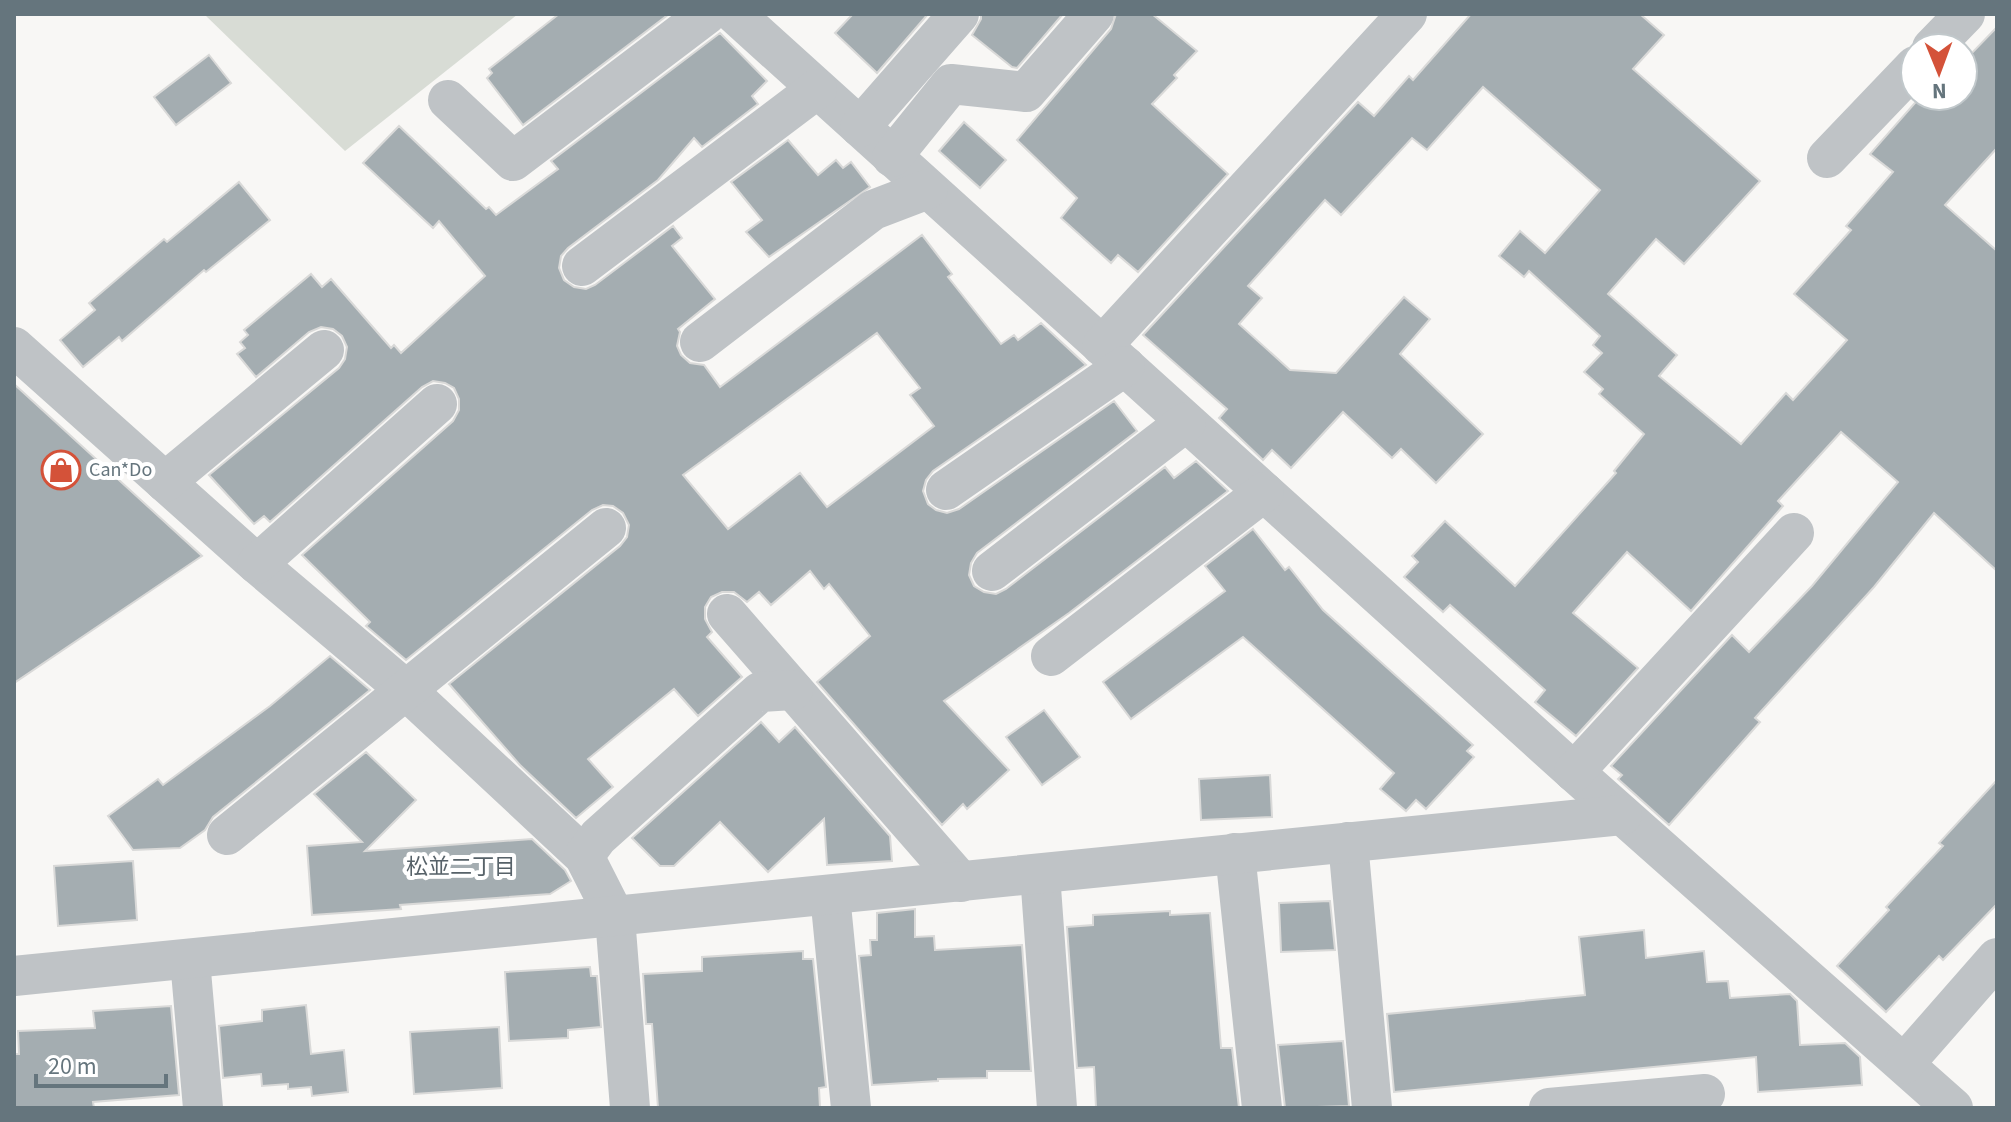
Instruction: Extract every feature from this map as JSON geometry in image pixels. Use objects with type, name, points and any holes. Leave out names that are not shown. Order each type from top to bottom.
[{"type":"street","points":[[448,100],[513,161],[707,14]]},
{"type":"street","points":[[735,14],[1574,772],[1953,1108]]},
{"type":"street","points":[[860,127],[959,14]]},
{"type":"street","points":[[892,157],[951,84],[1026,92],[1094,14]]},
{"type":"street","points":[[946,490],[1114,356],[1407,14]]},
{"type":"street","points":[[1948,32],[1965,14]]},
{"type":"street","points":[[1827,158],[1899,83]]},
{"type":"street","points":[[582,266],[817,89]]},
{"type":"street","points":[[700,342],[873,210],[928,189]]},
{"type":"street","points":[[14,347],[257,564],[406,690],[584,856],[615,917],[630,1108]]},
{"type":"street","points":[[165,482],[324,350]]},
{"type":"street","points":[[257,564],[437,404]]},
{"type":"street","points":[[992,571],[1186,422]]},
{"type":"street","points":[[1051,656],[1264,492]]},
{"type":"street","points":[[227,835],[606,528]]},
{"type":"street","points":[[1574,772],[1794,533]]},
{"type":"street","points":[[727,614],[961,882]]},
{"type":"street","points":[[584,856],[598,837],[760,692],[793,690]]},
{"type":"street","points":[[14,976],[1622,815]]},
{"type":"street","points":[[1348,842],[1372,1108]]},
{"type":"street","points":[[1235,853],[1262,1108]]},
{"type":"street","points":[[1040,874],[1057,1108]]},
{"type":"street","points":[[830,895],[851,1108]]},
{"type":"street","points":[[1904,1064],[1997,958]]},
{"type":"street","points":[[190,960],[203,1108]]},
{"type":"street","points":[[1549,1108],[1705,1094]]},
{"type":"shaded area","points":[[204,14],[518,14],[345,151]]},
{"type":"building","points":[[559,14],[669,14],[523,125],[487,78],[492,73],[489,69]]},
{"type":"building","points":[[853,14],[928,14],[877,73],[835,33]]},
{"type":"building","points":[[981,14],[1063,14],[1017,68],[972,35]]},
{"type":"building","points":[[1116,14],[1152,14],[1197,51],[1152,104],[1228,174],[1138,272],[1118,255],[1111,263],[1061,218],[1077,198],[1017,140],[1111,29]]},
{"type":"building","points":[[1471,14],[1640,14],[1664,35],[1633,69],[1760,181],[1684,264],[1656,239],[1608,294],[1677,355],[1659,376],[1741,444],[1786,393],[1793,400],[1847,340],[1794,294],[1851,230],[1846,226],[1893,172],[1870,154],[1907,112],[1979,112],[1979,46],[1997,27],[1997,148],[1945,205],[1997,251],[1997,571],[1934,513],[1874,587],[1755,718],[1760,722],[1669,825],[1618,779],[1622,775],[1611,766],[1732,635],[1749,652],[1812,586],[1898,482],[1841,432],[1778,501],[1783,506],[1691,611],[1627,552],[1573,613],[1638,668],[1576,736],[1535,702],[1545,690],[1450,605],[1443,612],[1404,577],[1418,562],[1412,556],[1445,521],[1515,586],[1616,473],[1614,471],[1644,434],[1599,394],[1603,389],[1584,372],[1602,353],[1593,345],[1600,336],[1529,271],[1524,277],[1499,256],[1520,231],[1545,253],[1600,190],[1483,87],[1427,150],[1412,138],[1341,215],[1325,200],[1248,286],[1262,298],[1239,324],[1290,370],[1336,373],[1404,297],[1430,319],[1400,354],[1483,434],[1436,483],[1401,449],[1392,458],[1343,412],[1291,468],[1272,450],[1263,460],[1219,418],[1227,409],[1143,335],[1358,102],[1374,116],[1409,76],[1413,80]]},
{"type":"building","points":[[720,33],[767,81],[752,96],[758,104],[702,147],[694,138],[658,180],[568,248],[561,256],[559,268],[564,280],[574,287],[586,289],[595,285],[673,226],[682,238],[672,246],[715,299],[678,329],[677,346],[690,363],[704,365],[720,387],[922,235],[952,274],[948,277],[1001,344],[1014,335],[1018,340],[1041,323],[1086,365],[933,471],[926,480],[923,491],[928,504],[947,513],[959,509],[1114,401],[1137,431],[977,553],[969,575],[974,586],[984,592],[996,594],[1006,589],[1165,467],[1174,478],[1196,461],[1228,491],[1069,613],[944,701],[1009,770],[967,809],[963,804],[942,825],[817,682],[870,636],[829,584],[824,589],[810,571],[771,605],[759,592],[747,602],[734,592],[722,592],[711,597],[705,607],[705,619],[712,632],[707,637],[742,677],[698,716],[674,689],[588,759],[613,787],[576,818],[520,765],[449,684],[620,546],[627,537],[629,525],[623,513],[613,506],[603,505],[592,510],[406,660],[366,626],[370,622],[302,555],[453,421],[459,410],[459,399],[454,388],[445,383],[433,381],[422,387],[270,522],[264,516],[254,524],[209,475],[339,368],[345,359],[347,347],[342,336],[333,329],[321,327],[309,332],[256,377],[237,354],[245,348],[240,342],[248,335],[244,330],[311,274],[322,287],[331,279],[391,348],[394,345],[401,353],[485,276],[439,221],[433,228],[363,163],[399,126],[496,215],[558,169],[551,161]],"holes":[[[877,333],[920,388],[910,395],[934,426],[827,507],[800,473],[728,529],[683,475]]]},
{"type":"building","points":[[209,55],[231,83],[176,125],[154,97]]},
{"type":"building","points":[[964,122],[1006,160],[980,188],[939,151]]},
{"type":"building","points":[[788,140],[818,175],[836,160],[843,168],[851,162],[870,187],[769,257],[746,232],[762,220],[731,182]]},
{"type":"building","points":[[239,182],[270,220],[206,272],[204,270],[122,341],[119,337],[83,367],[60,340],[95,310],[89,303],[164,239],[167,242]]},
{"type":"building","name":"Can*Do","points":[[14,384],[202,556],[14,683]]},
{"type":"building","points":[[1253,529],[1285,570],[1289,567],[1323,610],[1473,745],[1467,751],[1474,757],[1426,809],[1416,800],[1406,811],[1380,789],[1394,773],[1243,637],[1131,719],[1103,682],[1225,591],[1205,566]]},
{"type":"building","points":[[330,656],[370,690],[213,817],[205,830],[180,848],[133,850],[108,816],[158,779],[163,785],[270,706]]},
{"type":"building","points":[[1044,710],[1080,757],[1042,785],[1006,737]]},
{"type":"building","points":[[761,722],[779,742],[795,727],[890,836],[892,861],[827,865],[824,819],[768,872],[720,822],[674,866],[660,866],[632,838]]},
{"type":"building","points":[[366,752],[416,800],[365,851],[532,839],[565,870],[571,881],[550,894],[312,915],[307,846],[362,842],[314,794]]},
{"type":"building","points":[[1270,775],[1272,817],[1201,820],[1199,779]]},
{"type":"building","points":[[1997,780],[1997,904],[1943,960],[1939,956],[1886,1012],[1837,966],[1889,910],[1886,907],[1943,846],[1939,843]]},
{"type":"building","points":[[133,861],[137,920],[58,926],[54,866]]},
{"type":"building","points":[[1330,901],[1335,950],[1281,952],[1279,903]]},
{"type":"building","points":[[915,909],[915,937],[934,936],[935,950],[1022,945],[1031,1071],[987,1071],[987,1078],[872,1085],[859,956],[871,955],[870,940],[877,940],[877,913]]},
{"type":"building","points":[[1170,911],[1170,915],[1210,913],[1221,1048],[1232,1048],[1239,1108],[1096,1108],[1094,1067],[1077,1068],[1067,927],[1093,925],[1093,915]]},
{"type":"building","points":[[1644,930],[1646,958],[1704,951],[1707,982],[1728,981],[1730,998],[1790,994],[1797,1001],[1800,1045],[1845,1043],[1860,1057],[1862,1085],[1758,1092],[1756,1057],[1394,1092],[1387,1014],[1585,995],[1579,937]]},
{"type":"building","points":[[803,951],[803,959],[813,959],[826,1087],[819,1088],[820,1108],[658,1108],[652,1024],[646,1024],[643,974],[702,971],[702,957]]},
{"type":"building","points":[[590,967],[591,976],[597,976],[601,1027],[568,1030],[568,1038],[509,1041],[505,972]]},
{"type":"building","points":[[306,1005],[311,1054],[344,1050],[348,1092],[312,1096],[311,1087],[288,1089],[288,1084],[262,1086],[261,1074],[223,1078],[219,1026],[262,1021],[262,1010]]},
{"type":"building","points":[[171,1006],[179,1095],[93,1102],[94,1108],[14,1108],[14,1054],[19,1054],[18,1031],[95,1028],[93,1011]]},
{"type":"building","points":[[499,1027],[502,1088],[414,1094],[410,1032]]},
{"type":"building","points":[[1343,1041],[1349,1106],[1285,1108],[1278,1045]]},
{"type":"place","name":"Can*Do","points":[[61,470]]},
{"type":"district","name":"松並二丁目","points":[[461,867]]}]
